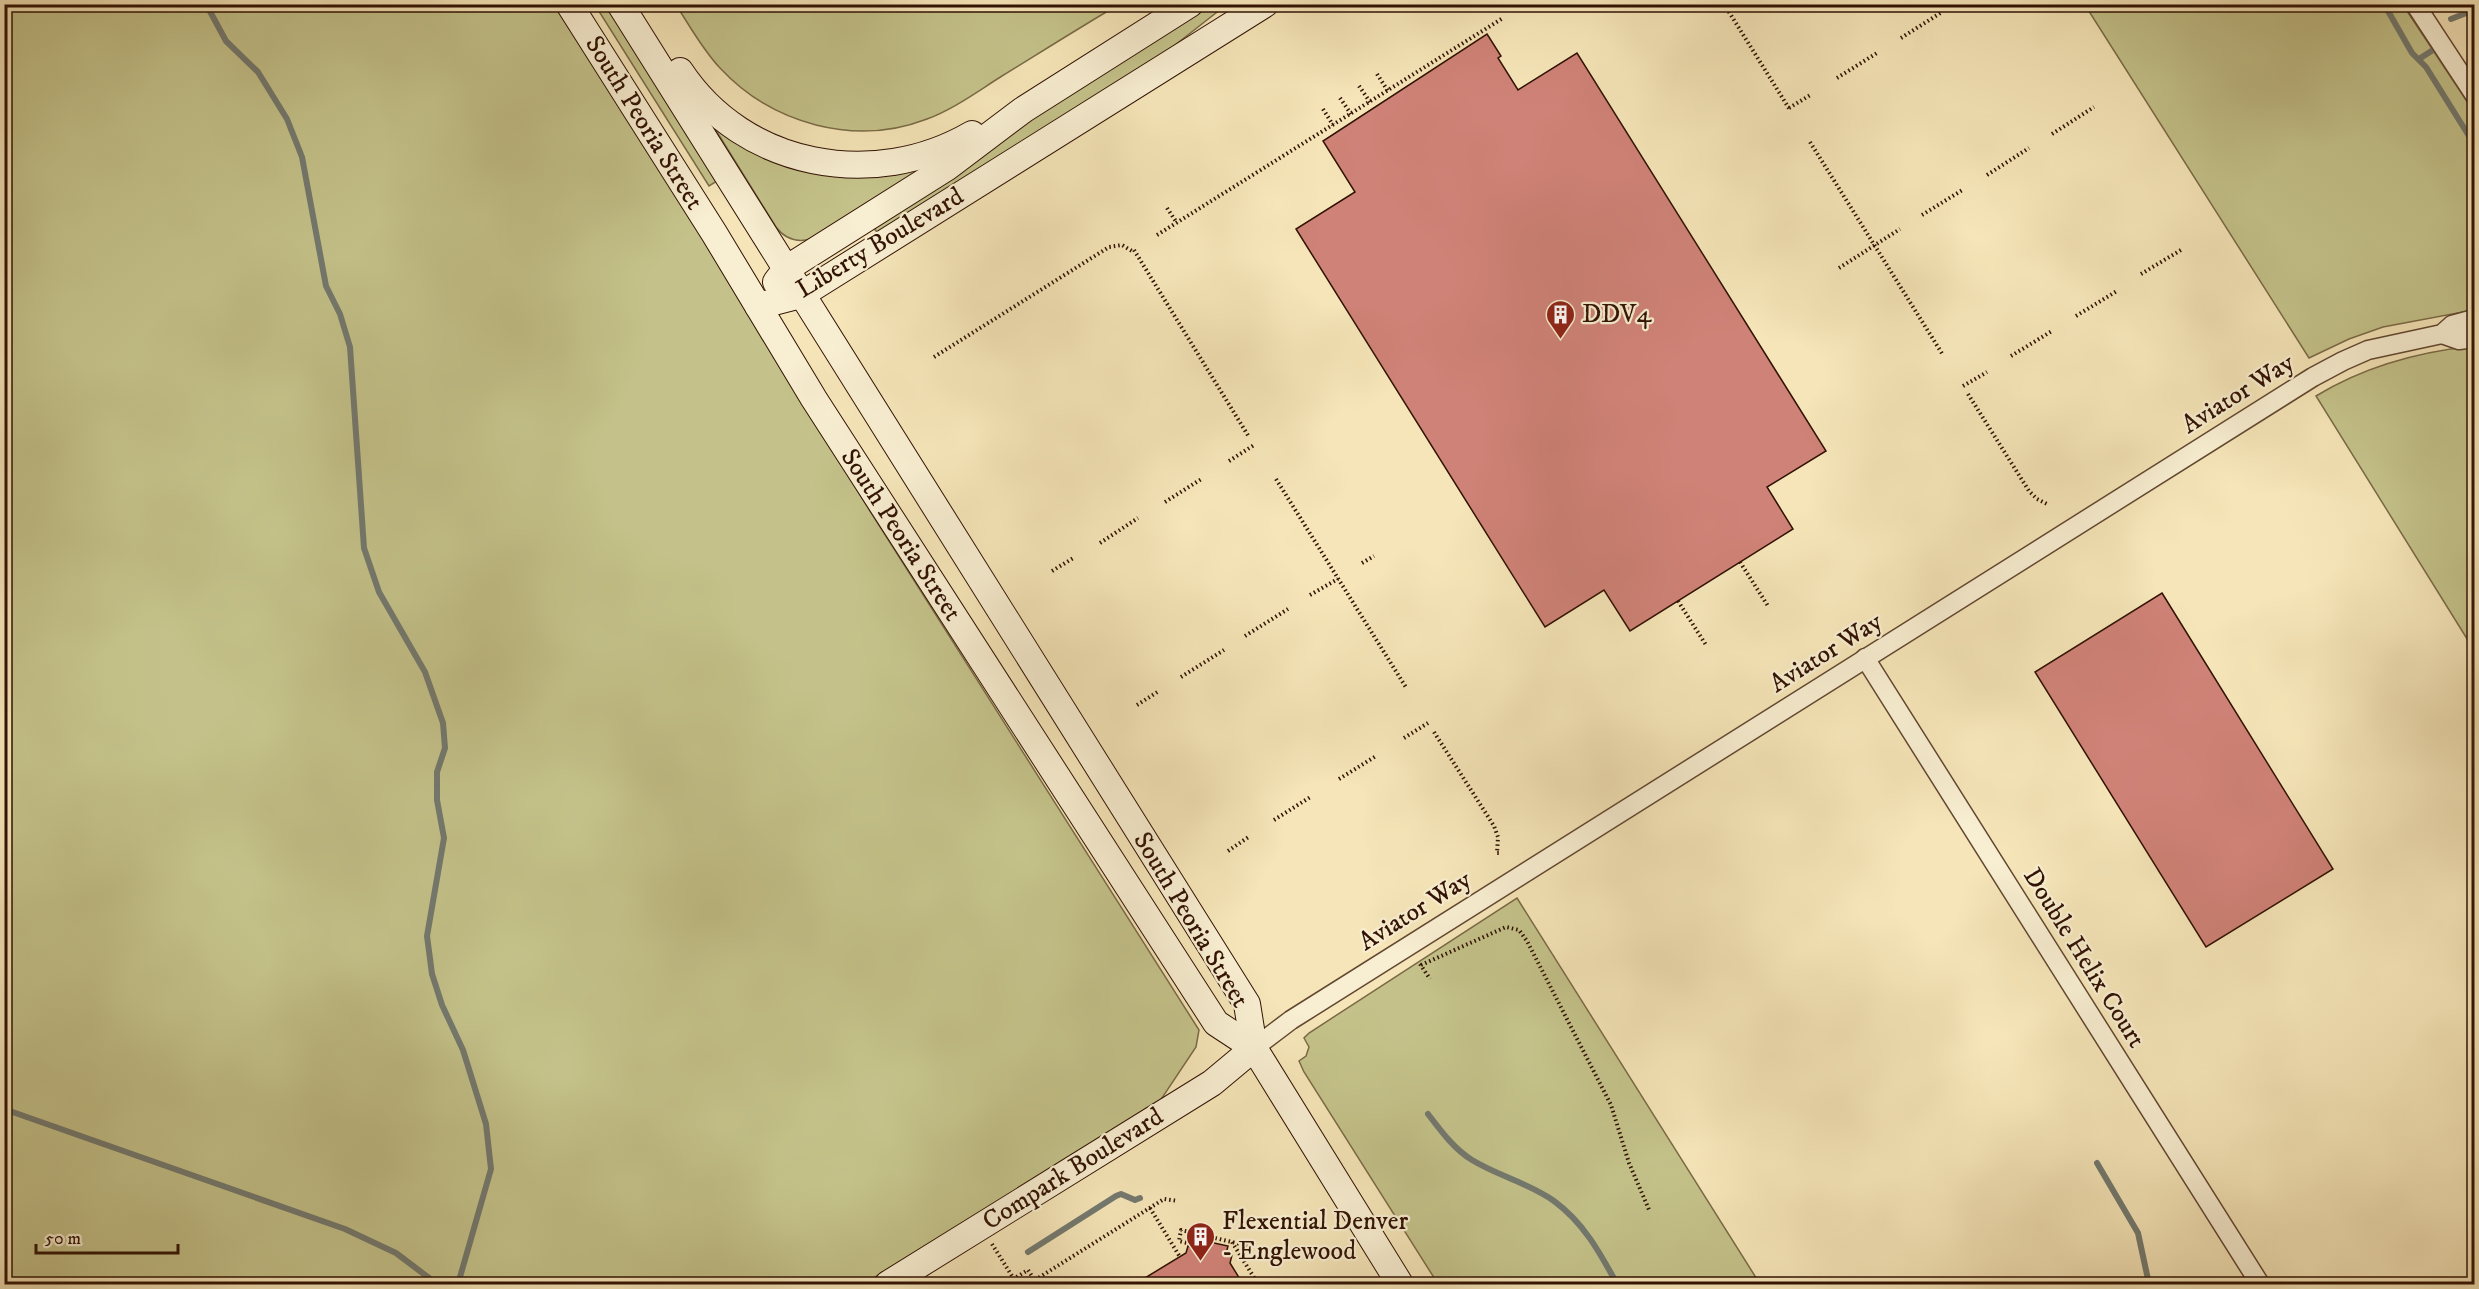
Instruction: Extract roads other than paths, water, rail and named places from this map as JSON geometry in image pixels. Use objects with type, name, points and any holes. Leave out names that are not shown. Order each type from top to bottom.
[{"type":"main road","name":"South Peoria Street","points":[[569,4],[820,408],[1216,1023],[1254,1048]]},
{"type":"main road","name":"Liberty Boulevard","points":[[758,306],[786,269],[953,163],[1023,110],[1190,4]]},
{"type":"main road","name":"Liberty Boulevard","points":[[758,306],[801,295],[1265,4]]},
{"type":"main road","name":"South Peoria Street","points":[[624,12],[1247,1004],[1254,1048],[1400,1284]]},
{"type":"main road","points":[[624,12],[661,41],[692,88],[728,121],[772,148],[820,162],[858,166],[900,162],[949,146],[1004,115],[1023,110]]},
{"type":"main road","name":"Compark Boulevard","points":[[888,1284],[1212,1083],[1254,1048]]},
{"type":"street","points":[[2415,4],[2475,94]]},
{"type":"street","name":"Aviator Way","points":[[1254,1048],[1291,1020],[2333,366],[2380,347],[2442,334],[2452,325],[2475,319]]},
{"type":"street","name":"Aviator Way","points":[[2442,334],[2459,340],[2475,338]]},
{"type":"street","name":"Double Helix Court","points":[[1865,658],[2260,1284]]},
{"type":"waterway","points":[[206,4],[226,41],[258,72],[287,119],[302,157],[326,286],[340,314],[350,347],[364,548],[379,592],[425,672],[443,723],[445,748],[437,772],[437,800],[444,838],[427,936],[432,974],[442,1005],[463,1050],[486,1124],[491,1169],[458,1284]]},
{"type":"waterway","points":[[2384,4],[2412,53],[2426,67],[2474,144]]},
{"type":"waterway","points":[[2451,19],[2474,10]]},
{"type":"waterway","points":[[2419,59],[2433,50]]},
{"type":"waterway","points":[[4,1109],[345,1229],[396,1253],[437,1284]]},
{"type":"waterway","points":[[1428,1114],[1465,1156],[1524,1184],[1565,1210],[1583,1229],[1617,1284]]},
{"type":"waterway","points":[[2097,1163],[2138,1233],[2149,1284]]},
{"type":"waterway","points":[[1028,1252],[1116,1196],[1121,1194],[1135,1200],[1140,1198]]},
{"type":"place","name":"DDV4","points":[[1561,340]]},
{"type":"place","name":"Flexential Denver - Englewood","points":[[1201,1262]]}]
